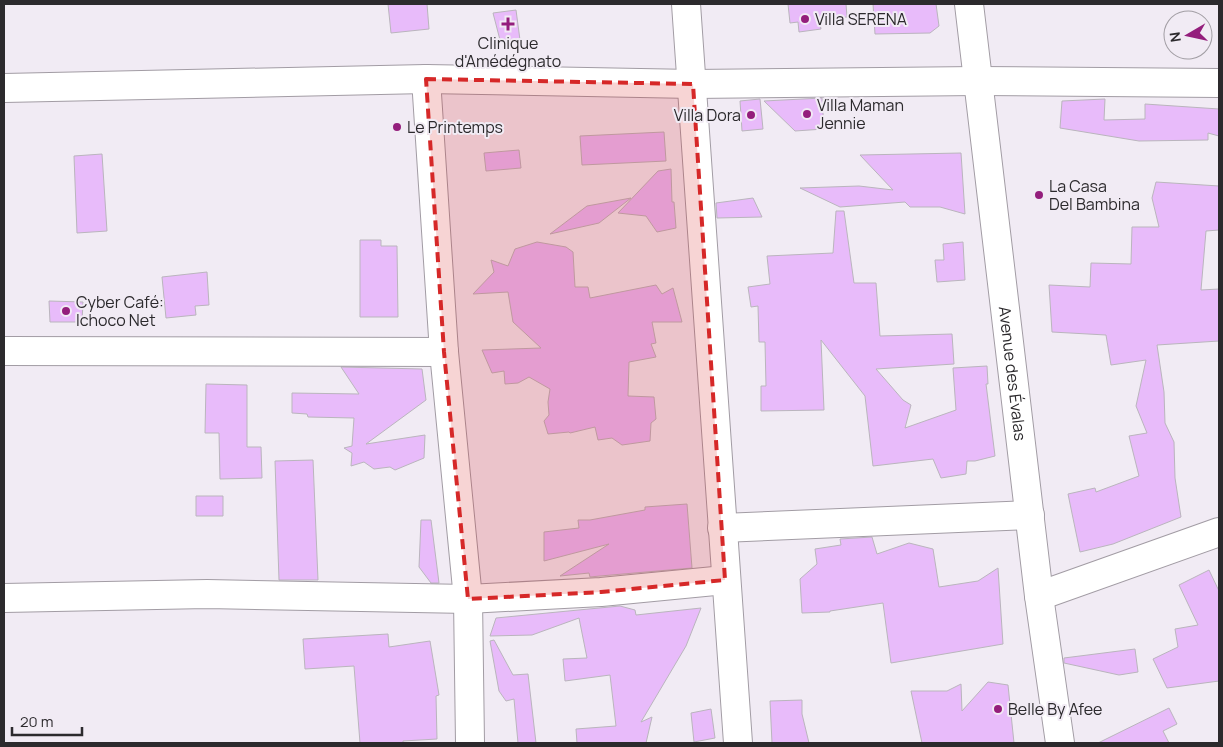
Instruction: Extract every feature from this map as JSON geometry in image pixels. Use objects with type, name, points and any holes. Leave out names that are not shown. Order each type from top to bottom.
[{"type":"street","points":[[686,4],[725,580],[738,743]]},
{"type":"street","name":"Avenue des Évalas","points":[[969,4],[1039,596],[1060,743]]},
{"type":"street","points":[[426,80],[444,352],[468,599],[470,743]]},
{"type":"street","points":[[4,88],[426,80],[692,84],[977,81],[1219,83]]},
{"type":"street","points":[[4,351],[444,352]]},
{"type":"street","points":[[722,528],[1030,515]]},
{"type":"street","points":[[1039,596],[1219,532]]},
{"type":"street","points":[[4,598],[207,594],[468,599],[601,592],[725,580]]},
{"type":"highlighted area","points":[[426,79],[693,84],[725,580],[601,592],[468,599],[444,352]]},
{"type":"building","points":[[388,4],[427,4],[429,29],[391,33]]},
{"type":"building","name":"Villa SERENA","points":[[788,4],[846,4],[847,17],[819,19],[821,29],[799,32],[798,22],[790,23]]},
{"type":"building","points":[[873,4],[936,4],[939,26],[930,33],[875,34]]},
{"type":"building","points":[[516,10],[520,40],[500,40],[493,13]]},
{"type":"building","name":"Villa Maman Jennie","points":[[822,98],[824,129],[795,131],[764,101]]},
{"type":"building","name":"Villa Dora","points":[[760,99],[763,129],[742,131],[740,101]]},
{"type":"building","points":[[1105,99],[1104,120],[1145,119],[1145,104],[1219,109],[1219,136],[1208,133],[1208,140],[1139,141],[1060,128],[1062,101]]},
{"type":"building","points":[[664,132],[666,161],[582,165],[580,136]]},
{"type":"building","points":[[519,150],[521,168],[486,171],[484,153]]},
{"type":"building","points":[[961,153],[965,214],[940,207],[910,207],[905,202],[840,207],[800,188],[859,186],[893,190],[860,155]]},
{"type":"building","points":[[102,154],[107,231],[77,233],[74,156]]},
{"type":"building","points":[[671,169],[672,202],[674,202],[676,228],[657,232],[646,216],[618,213],[658,171]]},
{"type":"building","points":[[1156,182],[1219,186],[1219,230],[1206,231],[1201,290],[1219,289],[1219,341],[1157,345],[1164,392],[1165,423],[1174,442],[1175,478],[1181,517],[1113,544],[1080,552],[1068,494],[1095,488],[1096,492],[1139,476],[1129,436],[1147,433],[1136,406],[1146,360],[1111,365],[1106,335],[1052,332],[1049,285],[1090,287],[1091,263],[1131,264],[1132,227],[1159,227],[1152,198]]},
{"type":"building","points":[[631,198],[599,223],[550,234],[587,206]]},
{"type":"building","points":[[753,198],[762,217],[717,218],[716,203]]},
{"type":"building","points":[[836,211],[844,211],[854,283],[876,283],[880,336],[952,334],[954,364],[876,369],[903,400],[911,405],[905,428],[956,410],[953,368],[987,366],[988,384],[986,384],[995,456],[967,461],[966,474],[941,478],[933,459],[873,466],[865,396],[821,340],[824,410],[761,411],[761,386],[766,386],[765,342],[759,342],[758,306],[751,307],[748,287],[770,284],[767,256],[833,253]]},
{"type":"building","points":[[360,240],[381,240],[381,246],[397,246],[398,317],[360,317]]},
{"type":"building","points":[[537,242],[566,247],[573,252],[575,287],[588,287],[590,298],[656,285],[662,294],[673,288],[682,322],[652,322],[656,343],[651,344],[656,357],[629,362],[628,396],[654,397],[656,419],[651,423],[650,441],[622,445],[612,438],[598,440],[595,427],[570,433],[548,434],[544,421],[549,415],[550,389],[529,377],[518,383],[505,384],[504,371],[492,373],[482,350],[541,348],[513,322],[508,292],[473,294],[494,272],[491,260],[508,266],[515,249]]},
{"type":"building","points":[[963,242],[965,280],[937,282],[935,260],[944,260],[943,244]]},
{"type":"building","points":[[207,272],[209,305],[195,306],[196,315],[166,318],[162,277]]},
{"type":"building","points":[[49,301],[83,302],[82,322],[50,322]]},
{"type":"building","points":[[341,367],[422,369],[426,400],[366,444],[425,435],[424,458],[395,470],[390,467],[374,469],[364,462],[351,466],[352,453],[344,448],[352,446],[354,418],[308,417],[307,414],[292,413],[292,393],[359,394]]},
{"type":"building","points":[[206,384],[247,385],[247,447],[261,447],[262,478],[220,479],[219,433],[205,433]]},
{"type":"building","points":[[313,460],[318,580],[279,580],[275,461]]},
{"type":"building","points":[[196,496],[223,496],[223,516],[196,516]]},
{"type":"building","points":[[687,504],[692,568],[590,577],[589,573],[560,576],[609,544],[544,561],[544,532],[579,528],[578,520],[590,520],[645,510],[645,507]]},
{"type":"building","points":[[421,520],[431,520],[439,583],[431,583],[419,567]]},
{"type":"building","points":[[872,537],[877,554],[909,543],[933,549],[939,587],[978,581],[998,568],[1003,644],[891,663],[883,603],[830,612],[802,613],[800,579],[817,564],[815,549],[841,545],[840,539]]},
{"type":"building","points":[[1209,570],[1219,591],[1219,681],[1167,688],[1153,659],[1178,647],[1175,629],[1198,625],[1179,585]]},
{"type":"building","points":[[620,606],[635,610],[636,615],[701,608],[686,646],[641,722],[652,717],[646,743],[577,743],[576,729],[616,726],[610,675],[565,681],[563,659],[587,658],[579,618],[532,635],[490,636],[496,618]]},
{"type":"building","points":[[388,634],[389,647],[430,641],[439,695],[436,696],[437,739],[403,741],[403,743],[360,743],[354,666],[305,669],[303,639]]},
{"type":"building","points":[[494,640],[513,675],[528,674],[536,743],[518,743],[514,699],[506,701],[499,691],[490,641]]},
{"type":"building","points":[[1135,649],[1138,672],[1119,675],[1064,663],[1064,658]]},
{"type":"building","points":[[988,682],[1008,685],[1014,743],[922,743],[911,691],[947,691],[961,684],[962,711]]},
{"type":"building","points":[[802,700],[802,714],[809,743],[772,743],[770,701]]},
{"type":"building","points":[[1169,708],[1177,724],[1163,731],[1169,743],[1098,743]]},
{"type":"building","points":[[711,709],[715,738],[694,742],[691,713]]},
{"type":"place","name":"Villa SERENA","points":[[805,19]]},
{"type":"place","name":"Clinique d'Amédégnato","points":[[508,24]]},
{"type":"place","name":"Villa Maman Jennie","points":[[807,114]]},
{"type":"place","name":"Villa Dora","points":[[751,115]]},
{"type":"place","name":"Le Printemps","points":[[397,127]]},
{"type":"place","name":"La Casa Del Bambina","points":[[1039,195]]},
{"type":"place","name":"Cyber Café: Ichoco Net","points":[[66,311]]},
{"type":"place","name":"Belle By Afee","points":[[998,709]]}]
